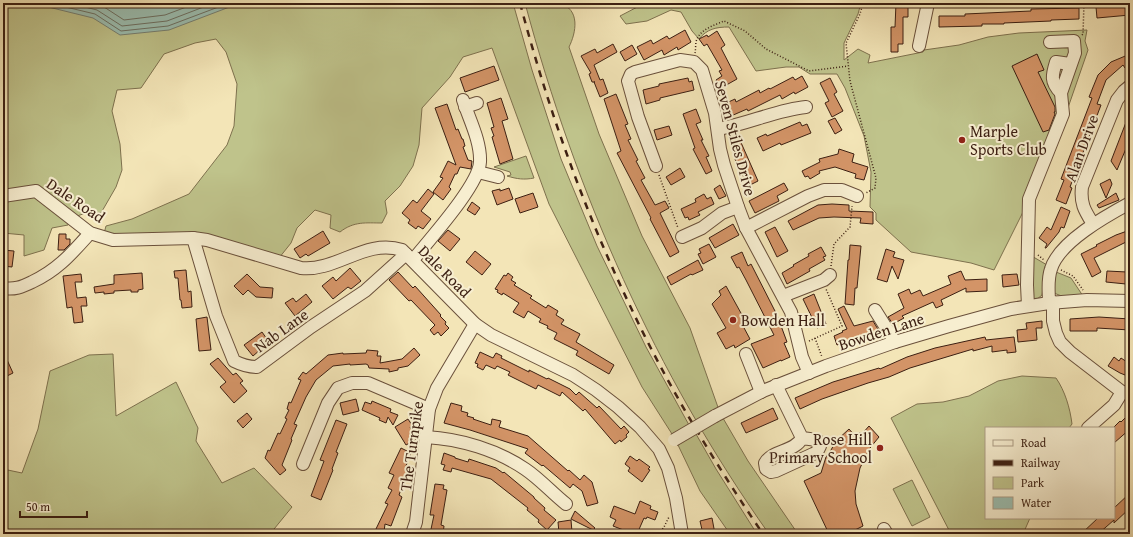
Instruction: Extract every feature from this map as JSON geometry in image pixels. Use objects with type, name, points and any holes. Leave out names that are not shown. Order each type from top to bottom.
[{"type":"street","points":[[919,46],[928,3]]},
{"type":"street","points":[[1028,306],[1029,198],[1063,114],[1061,93],[1075,53],[1074,41],[1050,42]]},
{"type":"street","points":[[656,157],[628,84],[628,76],[635,72],[680,60],[694,62]]},
{"type":"street","name":"Seven Stiles Drive","points":[[694,62],[702,70],[715,113],[720,149],[724,165],[738,207],[746,228],[791,312],[802,357],[810,373]]},
{"type":"street","name":"Alan Drive","points":[[1093,224],[1081,200],[1082,187],[1117,100],[1130,86]]},
{"type":"street","points":[[410,257],[468,190],[478,172],[480,162],[479,148],[464,104],[477,103]]},
{"type":"street","points":[[718,129],[736,126],[789,109],[809,107]]},
{"type":"street","points":[[478,172],[498,177]]},
{"type":"street","points":[[746,228],[808,196],[824,190],[842,190],[855,195]]},
{"type":"street","name":"Dale Road","points":[[3,196],[36,191],[90,233],[113,240],[193,238],[207,240],[301,268],[322,268],[359,252],[369,250],[382,248],[395,248],[402,250],[475,324],[491,335],[573,375],[618,407],[640,427],[658,449],[668,468],[676,498],[681,534]]},
{"type":"street","points":[[1089,427],[1126,392],[1070,352],[1060,342],[1056,333],[1051,303],[1049,276],[1056,258],[1062,250],[1093,224],[1130,203]]},
{"type":"street","points":[[682,238],[702,228],[722,213],[738,207]]},
{"type":"street","points":[[3,288],[11,290],[24,286],[47,275],[67,259],[90,233]]},
{"type":"street","name":"Nab Lane","points":[[193,238],[216,316],[234,361],[245,366],[257,368],[311,327],[365,291],[410,257]]},
{"type":"street","points":[[783,296],[827,278]]},
{"type":"street","name":"Bowden Lane","points":[[658,449],[715,416],[776,385],[895,342],[1011,309],[1028,306],[1087,300],[1130,301]]},
{"type":"street","points":[[875,310],[895,342]]},
{"type":"street","name":"The Turnpike","points":[[412,534],[416,522],[429,409],[437,388],[475,324]]},
{"type":"street","points":[[746,354],[761,392]]},
{"type":"street","points":[[303,464],[328,403],[338,388],[352,383],[368,383],[429,409]]},
{"type":"street","points":[[776,385],[801,436]]},
{"type":"street","points":[[426,437],[458,441],[505,457],[526,470],[566,504]]},
{"type":"path","points":[[800,345],[842,326],[826,288],[834,244],[850,227],[855,195],[867,193],[875,188],[876,178],[850,81],[846,43],[860,14],[863,3]]},
{"type":"path","points":[[1074,41],[1083,34],[1084,3]]},
{"type":"path","points":[[694,62],[697,39],[707,28],[724,21],[745,31],[766,49],[809,71],[848,66]]},
{"type":"path","points":[[656,157],[682,238]]},
{"type":"path","points":[[815,338],[826,366]]},
{"type":"green space","points":[[3,3],[513,3],[532,70],[561,159],[597,246],[646,347],[689,425],[672,434],[642,387],[549,204],[492,48],[463,57],[450,77],[422,108],[419,145],[413,166],[400,186],[385,201],[387,213],[382,223],[355,224],[340,232],[330,228],[331,215],[315,210],[297,228],[291,243],[279,258],[207,240],[103,237],[106,226],[132,219],[189,194],[227,145],[234,126],[237,84],[226,52],[216,39],[195,43],[164,54],[141,88],[117,90],[112,111],[120,144],[122,170],[116,187],[101,213],[86,213],[71,218],[68,225],[52,228],[44,250],[24,256],[24,235],[3,233]]},
{"type":"green space","points":[[525,3],[559,3],[571,10],[574,16],[575,29],[569,47],[599,134],[642,236],[690,328],[720,413],[748,461],[798,534],[769,534],[728,473],[690,410],[655,345],[623,279],[595,212],[545,74]]},
{"type":"green space","name":"Marple Sports Club","points":[[645,3],[861,3],[858,14],[844,43],[844,60],[858,49],[870,55],[868,63],[923,52],[924,50],[959,45],[988,37],[1019,33],[1087,30],[1085,41],[1088,50],[1062,125],[1024,210],[994,270],[971,263],[911,252],[876,220],[876,213],[870,207],[871,172],[864,136],[845,88],[837,74],[810,74],[799,67],[786,67],[756,71],[729,27],[712,29],[699,39],[692,31],[681,12],[671,10],[647,21],[626,24],[620,16]]},
{"type":"green space","points":[[526,156],[534,178],[524,179],[507,176],[511,175],[510,172],[494,167]]},
{"type":"green space","points":[[1030,255],[1047,265],[1042,295],[1036,300],[1032,297]]},
{"type":"green space","points":[[1056,272],[1071,278],[1083,296],[1064,297],[1054,293],[1053,282]]},
{"type":"green space","points":[[113,354],[116,416],[176,382],[198,428],[196,441],[222,483],[254,468],[292,507],[270,534],[3,534],[3,469],[22,473],[38,429],[50,371],[89,355]]},
{"type":"green space","points":[[1022,376],[1056,378],[1067,400],[1072,424],[1070,427],[985,427],[985,519],[1030,519],[1023,534],[951,534],[891,418],[917,404],[943,402],[969,396],[998,381]]},
{"type":"green space","points":[[696,434],[757,534],[730,534],[700,491],[678,445]]},
{"type":"green space","points":[[912,480],[930,517],[912,526],[893,489]]},
{"type":"water","points":[[32,3],[240,3],[169,30],[120,35],[93,18]]},
{"type":"building","points":[[896,3],[908,3],[908,17],[903,17],[903,44],[898,44],[898,52],[891,52],[891,27],[895,27]]},
{"type":"building","points":[[1129,4],[1130,15],[1097,18],[1096,7]]},
{"type":"building","points":[[1079,8],[1079,19],[982,24],[982,26],[939,27],[939,16],[965,16],[965,14],[1031,11],[1031,9]]},
{"type":"building","points":[[685,30],[691,42],[678,50],[677,47],[664,55],[662,50],[644,60],[637,47],[651,40],[653,44],[667,36],[669,39]]},
{"type":"building","points":[[717,31],[725,45],[721,48],[737,79],[721,88],[716,80],[722,76],[719,71],[722,70],[707,44],[704,46],[699,39],[707,35],[708,37]]},
{"type":"building","points":[[613,44],[617,52],[594,65],[600,80],[603,79],[608,93],[600,97],[594,82],[592,82],[589,74],[591,73],[581,56],[595,49],[597,53]]},
{"type":"building","points":[[632,45],[637,54],[625,61],[620,52]]},
{"type":"building","points":[[1037,54],[1044,70],[1038,72],[1055,107],[1055,114],[1049,130],[1043,132],[1012,66]]},
{"type":"building","points":[[1130,54],[1130,65],[1125,68],[1123,65],[1106,80],[1097,104],[1101,105],[1070,187],[1072,188],[1066,204],[1056,200],[1064,180],[1061,179],[1092,98],[1089,97],[1098,75],[1111,62]]},
{"type":"building","points":[[494,66],[499,80],[465,92],[460,78]]},
{"type":"building","points":[[802,76],[808,87],[795,94],[794,92],[782,99],[780,95],[748,111],[747,109],[731,116],[729,113],[727,114],[722,105],[735,99],[736,102],[759,90],[760,93],[793,77],[795,80]]},
{"type":"building","points":[[688,78],[689,82],[692,81],[694,90],[660,98],[660,100],[646,104],[643,90],[659,86],[659,84]]},
{"type":"building","points":[[830,78],[837,92],[834,94],[843,111],[832,117],[825,103],[829,101],[820,83]]},
{"type":"building","points":[[616,94],[628,124],[625,125],[631,139],[628,140],[638,160],[636,161],[645,178],[641,180],[655,205],[665,201],[669,208],[660,213],[679,252],[670,257],[617,153],[621,151],[604,99]]},
{"type":"building","points":[[501,98],[508,119],[502,121],[513,159],[500,164],[492,137],[494,136],[491,128],[494,127],[487,103]]},
{"type":"building","points":[[447,104],[456,130],[458,129],[463,139],[465,146],[463,147],[468,160],[472,161],[471,169],[460,167],[449,187],[451,189],[443,200],[433,192],[443,178],[440,177],[448,161],[456,165],[435,108]]},
{"type":"building","points":[[696,109],[701,122],[696,124],[703,140],[701,140],[709,156],[706,157],[712,171],[706,174],[693,149],[695,148],[683,114]]},
{"type":"building","points":[[1130,112],[1130,139],[1117,170],[1111,161]]},
{"type":"building","points":[[835,118],[842,130],[835,134],[828,121]]},
{"type":"building","points":[[800,122],[802,126],[807,124],[811,133],[781,145],[780,143],[763,151],[757,138],[766,134],[767,136]]},
{"type":"building","points":[[669,126],[672,135],[657,140],[654,130]]},
{"type":"building","points":[[739,138],[758,181],[748,186],[734,157],[736,156],[730,142]]},
{"type":"building","points":[[839,149],[854,154],[852,162],[868,167],[864,180],[855,178],[856,174],[835,167],[819,171],[820,173],[810,179],[808,176],[805,177],[802,171],[820,162],[819,159],[838,154]]},
{"type":"building","points":[[680,168],[685,177],[671,185],[666,177]]},
{"type":"building","points":[[1110,179],[1112,184],[1106,198],[1100,184]]},
{"type":"building","points":[[784,183],[788,190],[777,196],[779,201],[755,213],[749,201]]},
{"type":"building","points":[[720,185],[726,196],[719,199],[714,189]]},
{"type":"building","points":[[509,188],[513,199],[497,205],[492,191],[500,189],[500,191]]},
{"type":"building","points":[[428,189],[434,194],[421,211],[431,219],[423,229],[418,226],[416,229],[408,223],[410,220],[402,213],[413,200],[417,203]]},
{"type":"building","points":[[533,193],[538,207],[520,213],[515,199]]},
{"type":"building","points":[[1116,193],[1119,200],[1099,208],[1097,205]]},
{"type":"building","points":[[704,194],[707,199],[711,197],[714,204],[698,212],[700,215],[689,220],[688,217],[685,218],[681,209],[696,202],[695,199]]},
{"type":"building","points":[[472,202],[480,208],[475,215],[467,210]]},
{"type":"building","points":[[818,205],[849,205],[849,211],[873,212],[873,224],[860,223],[861,218],[819,218],[793,230],[788,221]]},
{"type":"building","points":[[1061,207],[1070,211],[1064,228],[1061,227],[1059,232],[1045,248],[1047,244],[1039,238],[1047,227],[1051,230]]},
{"type":"building","points":[[733,224],[739,235],[715,248],[709,238]]},
{"type":"building","points":[[775,227],[788,251],[777,257],[765,232]]},
{"type":"building","points":[[448,230],[460,239],[450,251],[438,241]]},
{"type":"building","points":[[1130,230],[1130,240],[1094,258],[1101,272],[1092,277],[1081,254],[1116,235]]},
{"type":"building","points":[[323,231],[330,243],[308,256],[306,254],[300,258],[294,249]]},
{"type":"building","points":[[59,234],[66,234],[66,239],[70,239],[70,244],[64,250],[58,250]]},
{"type":"building","points":[[709,244],[716,257],[703,264],[698,254],[701,253],[699,249]]},
{"type":"building","points":[[850,245],[861,246],[854,305],[845,304]]},
{"type":"building","points":[[821,247],[826,256],[823,257],[825,260],[809,269],[810,271],[787,284],[782,273],[809,256],[808,254]]},
{"type":"building","points":[[886,249],[895,252],[893,257],[904,260],[898,279],[892,266],[887,282],[877,279]]},
{"type":"building","points":[[3,250],[14,251],[12,267],[3,266]]},
{"type":"building","points":[[475,251],[491,264],[482,275],[466,262]]},
{"type":"building","points":[[742,252],[748,266],[751,264],[777,315],[787,342],[784,343],[790,357],[763,368],[751,344],[774,335],[739,267],[737,268],[731,257]]},
{"type":"building","points":[[698,260],[703,270],[692,275],[691,274],[671,285],[667,277]]},
{"type":"building","points":[[350,268],[361,281],[351,289],[348,287],[333,299],[322,286],[333,277],[336,281]]},
{"type":"building","points":[[186,270],[188,292],[191,291],[192,307],[182,308],[178,278],[175,278],[174,271]]},
{"type":"building","points":[[961,271],[965,280],[987,279],[987,291],[966,292],[966,288],[941,300],[943,305],[936,308],[933,302],[902,316],[904,318],[893,324],[888,317],[904,308],[898,294],[909,289],[911,294],[920,290],[923,296],[951,284],[948,276]]},
{"type":"building","points":[[1107,271],[1127,272],[1126,284],[1106,282]]},
{"type":"building","points":[[398,272],[413,288],[415,286],[446,322],[445,324],[449,328],[441,336],[438,332],[434,335],[430,330],[435,325],[389,280]]},
{"type":"building","points":[[142,273],[143,289],[138,290],[138,292],[131,292],[131,290],[114,291],[114,293],[104,294],[104,292],[95,293],[94,287],[114,284],[114,275]]},
{"type":"building","points":[[508,273],[513,277],[511,280],[516,283],[514,285],[532,296],[530,298],[546,308],[548,305],[558,311],[556,315],[564,320],[561,324],[580,334],[576,342],[614,365],[609,374],[576,355],[578,351],[554,339],[557,333],[547,328],[548,326],[539,322],[541,319],[528,311],[524,318],[513,312],[519,303],[503,293],[502,295],[495,289],[504,275],[506,276]]},
{"type":"building","points":[[81,274],[82,282],[75,282],[77,298],[86,297],[87,306],[81,306],[83,322],[74,323],[72,307],[67,308],[63,276]]},
{"type":"building","points":[[247,274],[260,287],[273,288],[272,298],[256,297],[248,290],[243,295],[234,286]]},
{"type":"building","points":[[1017,274],[1019,285],[1003,287],[1002,275]]},
{"type":"building","name":"Bowden Hall","points":[[726,286],[747,324],[743,326],[750,339],[735,348],[734,345],[726,349],[717,333],[726,328],[712,304],[721,295],[719,291]]},
{"type":"building","points":[[306,294],[312,302],[295,316],[285,303],[293,298],[296,302]]},
{"type":"building","points":[[814,294],[826,324],[817,328],[803,299]]},
{"type":"building","points":[[844,306],[854,326],[873,321],[879,331],[863,335],[837,345],[834,336],[847,329],[838,309]]},
{"type":"building","points":[[207,317],[211,350],[199,351],[196,319]]},
{"type":"building","points":[[1099,317],[1130,319],[1130,330],[1097,328],[1097,331],[1070,331],[1070,319]]},
{"type":"building","points":[[1042,321],[1042,328],[1036,328],[1037,340],[1018,342],[1017,330],[1027,329],[1026,323]]},
{"type":"building","points":[[262,332],[269,342],[253,356],[244,345]]},
{"type":"building","points":[[985,337],[986,340],[1014,337],[1016,352],[1007,353],[1007,350],[992,352],[992,346],[973,351],[973,349],[910,368],[889,377],[822,399],[800,409],[795,398],[833,382],[879,368],[880,369],[907,357],[935,348]]},
{"type":"building","points":[[414,348],[420,355],[408,366],[389,372],[389,369],[369,368],[366,364],[333,366],[316,380],[306,397],[294,424],[297,425],[282,465],[286,470],[280,475],[265,458],[268,450],[270,451],[278,433],[280,434],[287,419],[285,418],[289,410],[287,409],[289,402],[291,403],[301,380],[298,379],[303,372],[306,374],[328,355],[343,353],[366,353],[367,350],[378,351],[377,356],[381,356],[380,363],[402,359]]},
{"type":"building","points":[[3,351],[13,373],[3,378]]},
{"type":"building","points":[[480,352],[493,358],[496,353],[502,356],[501,358],[529,372],[529,370],[570,389],[576,395],[579,392],[597,408],[599,406],[621,429],[624,426],[629,432],[626,435],[627,437],[621,442],[620,440],[615,444],[585,409],[583,411],[562,392],[560,396],[538,385],[536,389],[508,375],[510,372],[497,366],[495,369],[486,365],[483,370],[477,367],[478,364],[475,363]]},
{"type":"building","points":[[1114,357],[1119,361],[1121,358],[1130,364],[1130,377],[1108,366]]},
{"type":"building","points":[[218,358],[233,375],[236,373],[243,381],[240,383],[247,391],[234,403],[220,387],[226,382],[210,364]]},
{"type":"building","points":[[356,399],[359,411],[343,415],[340,403]]},
{"type":"building","points":[[372,401],[391,409],[390,412],[398,415],[393,425],[388,417],[386,423],[379,420],[380,418],[362,410],[365,402],[371,404]]},
{"type":"building","points":[[451,403],[462,406],[461,411],[468,413],[467,416],[474,418],[473,419],[491,425],[492,419],[501,421],[499,427],[528,436],[580,480],[584,475],[592,482],[598,503],[587,506],[582,491],[573,484],[570,488],[543,465],[542,466],[525,453],[528,449],[444,423]]},
{"type":"building","points":[[773,408],[778,419],[746,433],[741,423]]},
{"type":"building","points":[[247,413],[252,419],[243,428],[237,421]]},
{"type":"building","points":[[1130,413],[1130,429],[1115,442],[1114,427],[1120,421],[1121,422]]},
{"type":"building","points":[[408,419],[412,425],[410,427],[417,439],[406,445],[395,427]]},
{"type":"building","points":[[336,420],[347,424],[336,452],[338,453],[332,469],[333,470],[321,500],[311,496],[324,461],[320,460]]},
{"type":"building","points":[[869,426],[879,437],[870,448],[860,468],[855,491],[856,504],[863,526],[847,534],[829,534],[804,481],[821,473],[826,457],[836,441],[849,429],[856,437],[860,432],[862,434]]},
{"type":"building","points":[[401,448],[411,453],[406,466],[409,468],[399,495],[402,497],[391,526],[385,524],[384,532],[375,531],[388,504],[385,503],[392,490],[388,488],[394,475],[389,473]]},
{"type":"building","points":[[444,453],[468,462],[469,459],[496,468],[503,473],[504,472],[534,497],[545,508],[544,510],[556,520],[547,530],[538,522],[539,520],[527,510],[528,508],[491,479],[452,468],[451,472],[443,470],[445,465],[441,464]]},
{"type":"building","points":[[630,456],[637,461],[639,459],[650,467],[648,469],[650,470],[642,482],[628,471],[630,468],[625,464]]},
{"type":"building","points":[[435,484],[444,485],[443,489],[447,490],[441,525],[444,526],[443,534],[430,534],[434,515],[430,515]]},
{"type":"building","points":[[1130,493],[1130,508],[1114,523],[1114,520],[1098,534],[1081,534],[1097,519],[1115,519],[1115,507]]},
{"type":"building","points":[[640,501],[651,506],[650,509],[658,512],[655,520],[647,517],[646,519],[644,518],[637,534],[625,534],[626,531],[613,526],[616,520],[610,517],[614,506],[635,514]]},
{"type":"building","points":[[575,511],[595,528],[593,530],[571,519]]},
{"type":"building","points":[[712,518],[715,534],[703,534],[700,521]]},
{"type":"building","points":[[571,520],[572,532],[559,533],[558,522]]},
{"type":"railway","points":[[520,3],[555,121],[599,237],[616,275],[662,370],[694,426],[763,534]]},
{"type":"place","name":"Marple Sports Club","points":[[962,140]]},
{"type":"place","name":"Bowden Hall","points":[[733,320]]},
{"type":"place","name":"Rose Hill Primary School","points":[[880,448]]}]
